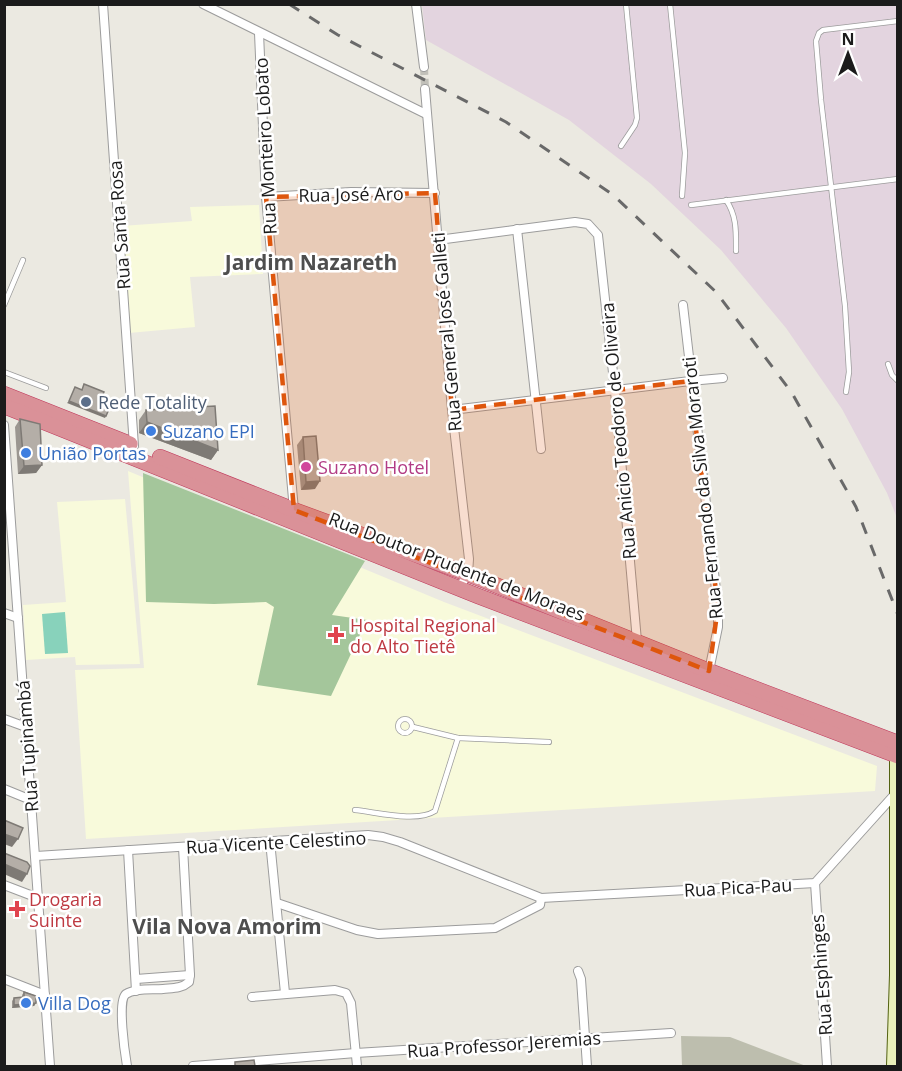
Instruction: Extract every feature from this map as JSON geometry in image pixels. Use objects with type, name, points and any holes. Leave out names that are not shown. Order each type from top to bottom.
[{"type":"highway","name":"Rua Doutor Prudente de Moraes","points":[[4,393],[294,510],[468,574],[637,641],[897,752]]},
{"type":"highway","name":"Rua Doutor Prudente de Moraes","points":[[4,406],[459,588],[897,752]]},
{"type":"street","name":"Rua Santa Rosa","points":[[103,4],[134,446]]},
{"type":"street","points":[[203,4],[426,114]]},
{"type":"street","points":[[416,4],[424,67]]},
{"type":"street","name":"Rua Monteiro Lobato","points":[[259,33],[266,197],[294,510]]},
{"type":"street","name":"Rua General José Galleti","points":[[425,89],[452,410],[469,559],[468,574]]},
{"type":"street","name":"Rua José Aro","points":[[266,197],[351,192],[435,193]]},
{"type":"street","name":"Rua Anicio Teodoro de Oliveira","points":[[517,229],[575,222],[588,225],[598,235],[615,392],[637,641]]},
{"type":"street","points":[[438,240],[517,229],[541,449]]},
{"type":"street","name":"Rua Fernando da Silva Moraroti","points":[[683,305],[718,607],[718,627],[710,671]]},
{"type":"street","points":[[452,410],[723,378]]},
{"type":"street","name":"Rua Tupinambá","points":[[4,425],[8,517],[18,618],[50,1066]]},
{"type":"street","points":[[459,588],[468,574]]},
{"type":"street","points":[[4,613],[18,618]]},
{"type":"street","points":[[4,719],[26,727]]},
{"type":"street","points":[[893,1066],[897,752]]},
{"type":"street","points":[[4,789],[31,800]]},
{"type":"street","name":"Rua Pica-Pau","points":[[541,898],[815,883],[896,794]]},
{"type":"street","name":"Rua Vicente Celestino","points":[[36,856],[270,841],[383,837],[541,898]]},
{"type":"street","points":[[270,841],[285,993]]},
{"type":"street","points":[[127,1066],[121,1000],[127,993],[181,987],[189,982],[183,847]]},
{"type":"street","points":[[129,850],[136,991]]},
{"type":"street","name":"Rua Esphinges","points":[[815,883],[827,1066]]},
{"type":"street","points":[[4,885],[38,898]]},
{"type":"street","points":[[277,903],[357,930],[378,934],[397,934],[495,928],[540,905],[541,898]]},
{"type":"street","points":[[578,971],[581,980],[586,1066]]},
{"type":"street","points":[[136,979],[190,975]]},
{"type":"street","points":[[4,979],[45,995]]},
{"type":"street","points":[[252,997],[342,990],[350,997],[357,1066]]},
{"type":"street","name":"Rua Professor Jeremias","points":[[193,1066],[671,1033]]},
{"type":"lane","points":[[621,146],[637,118],[626,4]]},
{"type":"lane","points":[[670,4],[685,153],[682,196]]},
{"type":"lane","points":[[846,392],[849,372],[845,306],[816,48],[819,33],[823,30],[897,21]]},
{"type":"lane","points":[[691,205],[897,179]]},
{"type":"lane","points":[[726,200],[733,210],[735,220],[736,251]]},
{"type":"lane","points":[[4,305],[22,260]]},
{"type":"lane","points":[[888,364],[897,381]]},
{"type":"lane","points":[[4,372],[46,388]]},
{"type":"lane","points":[[412,727],[458,738],[549,742]]},
{"type":"lane","points":[[355,810],[410,816],[427,816],[435,811],[458,738]]},
{"type":"highlighted area","points":[[435,193],[452,410],[690,381],[718,607],[709,671],[294,510],[266,197]]},
{"type":"shaded area","points":[[422,5],[897,5],[897,518],[887,493],[842,409],[786,328],[721,250],[651,184],[569,120],[426,40]]},
{"type":"shaded area","points":[[259,205],[263,274],[190,277],[195,327],[129,333],[121,226],[192,221],[190,207]]},
{"type":"shaded area","name":"Hospital Regional do Alto Tietê","points":[[128,471],[444,602],[877,766],[875,791],[86,839],[75,670],[144,668]]},
{"type":"shaded area","points":[[125,499],[140,664],[76,665],[75,657],[26,660],[23,605],[66,602],[57,502]]},
{"type":"shaded area","points":[[681,1036],[730,1037],[806,1066],[682,1066]]},
{"type":"green space","points":[[143,473],[365,561],[332,615],[367,620],[331,696],[257,685],[274,607],[266,602],[214,604],[146,602]]},
{"type":"green space","points":[[65,612],[68,653],[45,654],[42,614]]},
{"type":"building","name":"Rede Totality","points":[[84,384],[104,392],[102,397],[112,402],[106,416],[69,401],[75,387],[82,390]]},
{"type":"building","points":[[215,406],[218,450],[147,422],[146,410]]},
{"type":"building","points":[[20,419],[40,424],[42,465],[24,466]]},
{"type":"building","points":[[316,436],[320,481],[306,482],[303,437]]},
{"type":"building","points":[[4,820],[23,828],[18,839],[4,834]]},
{"type":"building","points":[[4,853],[27,862],[30,866],[27,874],[4,864]]},
{"type":"building","points":[[24,992],[36,996],[36,1003],[14,1005],[14,998],[24,997]]},
{"type":"building","points":[[254,1060],[255,1066],[235,1066],[235,1062]]},
{"type":"tunnel","points":[[424,67],[425,89]]},
{"type":"railway","points":[[289,4],[338,35],[506,122],[612,194],[716,292],[792,393],[856,507],[898,615]]},
{"type":"place","name":"Rede Totality","points":[[86,402]]},
{"type":"place","name":"Suzano EPI","points":[[151,431]]},
{"type":"place","name":"União Portas","points":[[26,453]]},
{"type":"place","name":"Suzano Hotel","points":[[306,467]]},
{"type":"place","name":"Hospital Regional do Alto Tietê","points":[[336,635]]},
{"type":"place","name":"Drogaria Suinte","points":[[17,909]]},
{"type":"place","name":"Villa Dog","points":[[26,1003]]},
{"type":"district","name":"Jardim Nazareth","points":[[311,262]]},
{"type":"district","name":"Vila Nova Amorim","points":[[227,926]]}]
